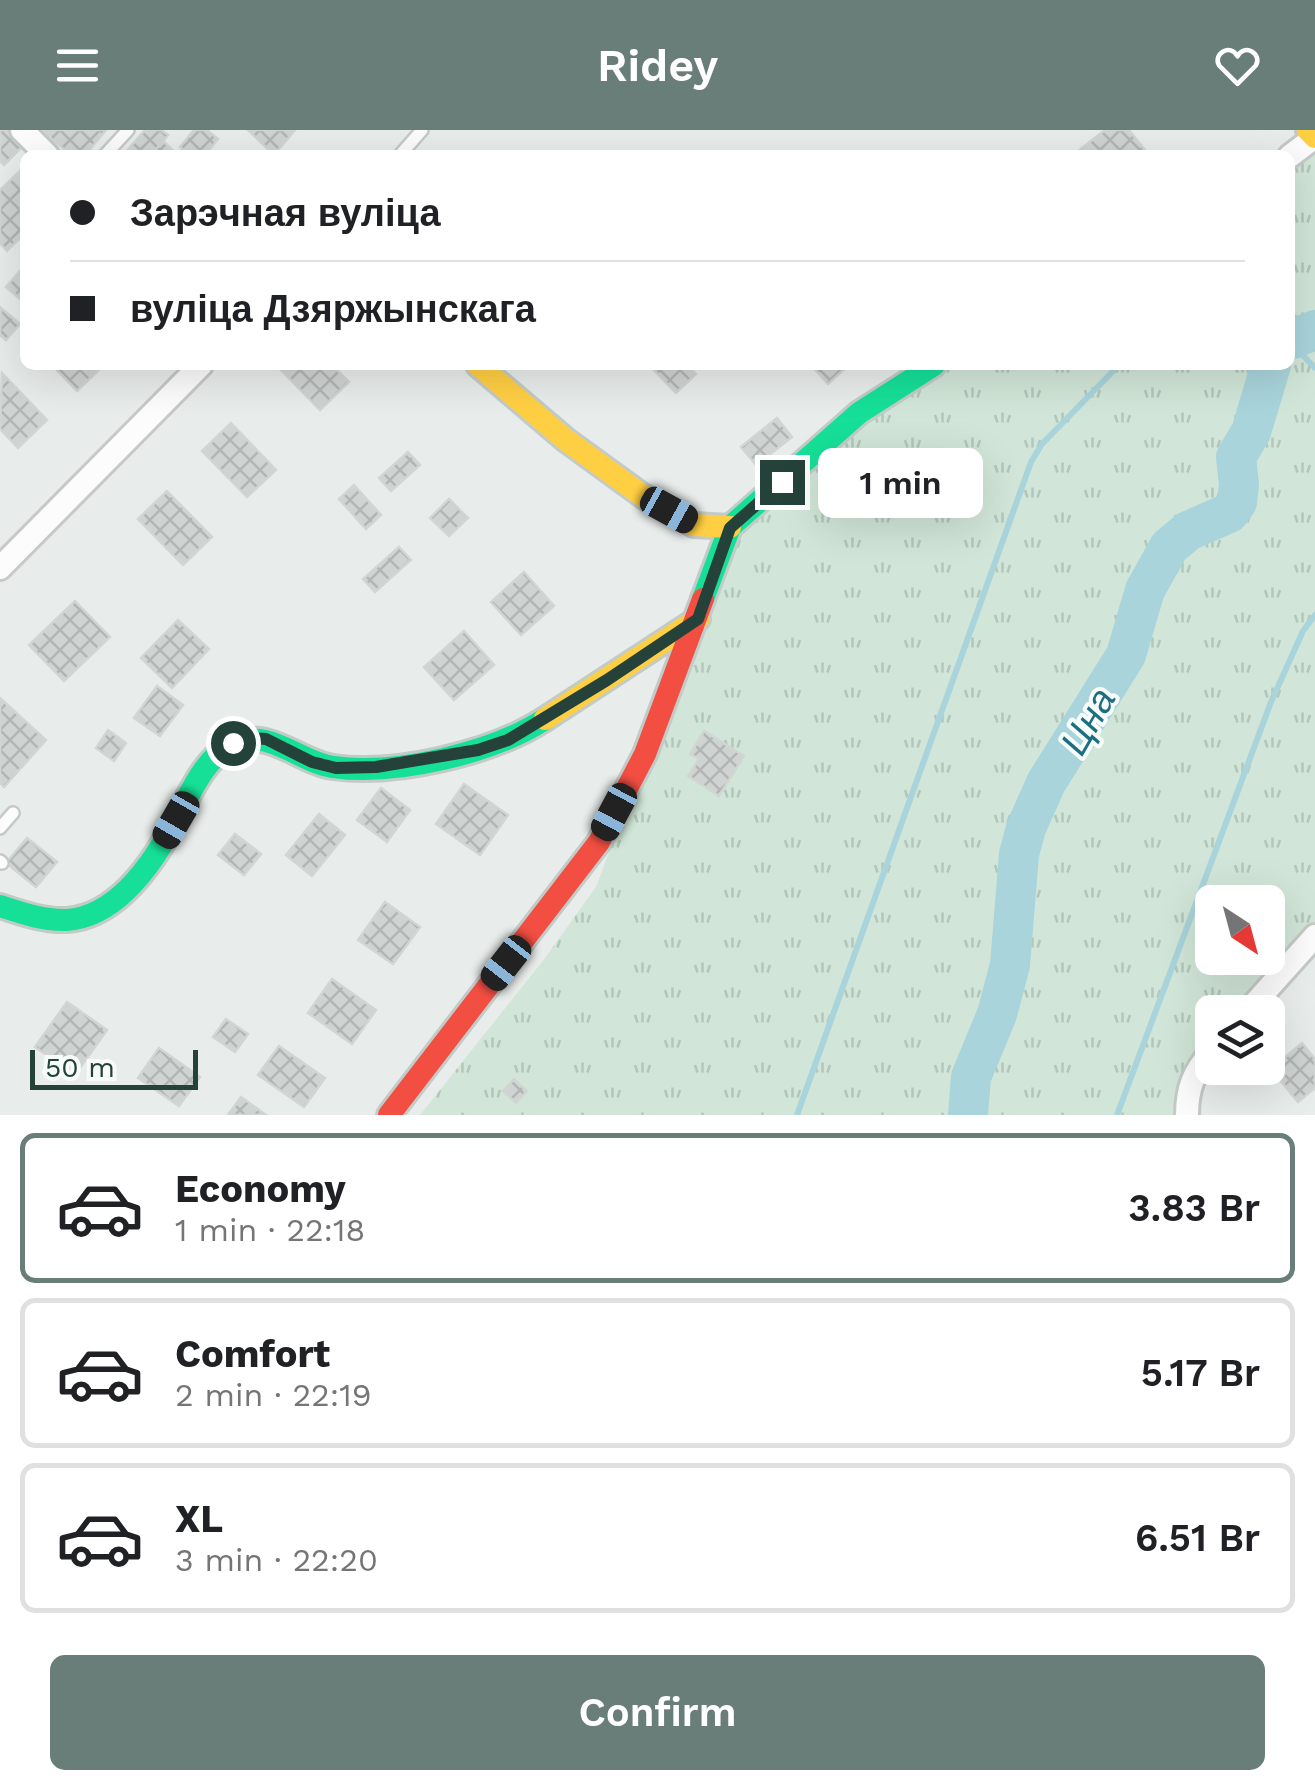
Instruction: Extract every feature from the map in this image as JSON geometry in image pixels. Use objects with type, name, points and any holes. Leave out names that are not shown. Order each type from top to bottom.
[{"type":"street","points":[[22,130],[42,150]]},
{"type":"street","points":[[1295,152],[1315,137],[1308,130]]},
{"type":"street","points":[[0,568],[196,370]]},
{"type":"street","points":[[484,370],[566,440],[643,496],[694,525],[730,528]]},
{"type":"street","points":[[389,1115],[599,842],[645,754],[730,528],[860,414],[926,370]]},
{"type":"street","points":[[0,906],[59,921],[83,919],[109,906],[160,847],[205,770],[233,743],[266,739],[312,762],[336,768],[376,767],[478,750],[534,726],[698,619]]},
{"type":"street","points":[[1262,995],[1315,936]]},
{"type":"street","points":[[1187,1115],[1187,1094],[1195,1074]]},
{"type":"lane","points":[[110,150],[128,130]]},
{"type":"lane","points":[[404,150],[422,130]]},
{"type":"lane","points":[[0,828],[13,813]]},
{"type":"green space","points":[[1315,130],[1315,936],[1285,970],[1285,885],[1195,885],[1195,975],[1280,975],[1262,995],[1195,995],[1195,1085],[1199,1085],[1187,1115],[420,1115],[545,958],[596,887],[730,527],[928,370],[1295,370],[1295,151]]},
{"type":"building","points":[[0,130],[9,130],[24,145],[4,165],[0,161]]},
{"type":"building","points":[[41,130],[106,130],[89,150],[65,150]]},
{"type":"building","points":[[145,130],[161,130],[168,135],[155,150],[127,150]]},
{"type":"building","points":[[194,130],[207,130],[218,139],[209,150],[180,147]]},
{"type":"building","points":[[248,130],[295,130],[278,150],[269,150]]},
{"type":"building","points":[[1105,130],[1129,130],[1145,150],[1079,150]]},
{"type":"building","points":[[163,141],[173,150],[155,150]]},
{"type":"building","points":[[20,171],[20,238],[7,251],[0,243],[0,190]]},
{"type":"building","points":[[20,271],[20,299],[6,287]]},
{"type":"building","points":[[1,308],[20,324],[6,340],[0,335]]},
{"type":"building","points":[[57,370],[99,370],[77,391]]},
{"type":"building","points":[[281,370],[337,370],[349,382],[320,410]]},
{"type":"building","points":[[654,370],[692,370],[696,374],[676,393]]},
{"type":"building","points":[[815,370],[843,370],[828,384]]},
{"type":"building","points":[[2,373],[47,420],[18,448],[0,429]]},
{"type":"building","points":[[777,418],[792,437],[756,465],[741,447]]},
{"type":"building","points":[[231,423],[276,470],[247,497],[202,451]]},
{"type":"building","points":[[408,452],[420,465],[391,491],[379,478]]},
{"type":"building","points":[[354,485],[381,515],[366,529],[339,499]]},
{"type":"building","points":[[167,491],[212,537],[183,565],[138,519]]},
{"type":"building","points":[[449,499],[468,518],[449,536],[430,518]]},
{"type":"building","points":[[399,547],[411,560],[375,592],[363,579]]},
{"type":"building","points":[[524,572],[554,606],[521,635],[491,602]]},
{"type":"building","points":[[75,601],[110,637],[64,681],[29,645]]},
{"type":"building","points":[[178,620],[209,649],[172,688],[141,658]]},
{"type":"building","points":[[464,631],[494,665],[454,700],[424,667]]},
{"type":"building","points":[[157,686],[183,705],[160,736],[134,718]]},
{"type":"building","points":[[0,698],[46,740],[4,787],[0,783]]},
{"type":"building","points":[[108,730],[126,743],[114,761],[96,748]]},
{"type":"building","points":[[704,731],[744,756],[719,796],[688,776],[699,759],[690,754]]},
{"type":"building","points":[[464,784],[508,815],[480,855],[436,824]]},
{"type":"building","points":[[381,788],[410,810],[387,842],[357,820]]},
{"type":"building","points":[[319,814],[345,835],[312,876],[286,855]]},
{"type":"building","points":[[235,834],[261,854],[244,875],[218,855]]},
{"type":"building","points":[[27,838],[57,862],[36,887],[6,863]]},
{"type":"building","points":[[385,902],[420,927],[393,964],[358,940]]},
{"type":"building","points":[[332,979],[376,1010],[352,1044],[308,1013]]},
{"type":"building","points":[[67,1002],[107,1030],[75,1075],[35,1047]]},
{"type":"building","points":[[226,1019],[248,1034],[235,1052],[213,1037]]},
{"type":"building","points":[[1302,1043],[1315,1059],[1315,1088],[1298,1102],[1284,1085],[1285,1057]]},
{"type":"building","points":[[279,1046],[325,1078],[304,1107],[258,1075]]},
{"type":"building","points":[[159,1048],[200,1077],[179,1106],[138,1078]]},
{"type":"building","points":[[514,1079],[527,1091],[516,1103],[503,1091]]},
{"type":"building","points":[[241,1097],[266,1115],[228,1115]]},
{"type":"waterway","name":"Цна","points":[[1295,338],[1315,330]]},
{"type":"waterway","points":[[1295,347],[1315,368]]},
{"type":"waterway","points":[[797,1115],[1031,462],[1042,444],[1114,370]]},
{"type":"waterway","name":"Цна","points":[[968,1115],[971,1077],[997,1014],[1010,965],[1019,854],[1026,828],[1046,783],[1126,655],[1145,590],[1169,547],[1188,531],[1229,513],[1237,502],[1236,457],[1251,432],[1270,370]]},
{"type":"waterway","points":[[1117,1115],[1271,702],[1303,631],[1315,615]]},
{"type":"traffic: fast","points":[[703,599],[730,527],[859,413],[926,370]]},
{"type":"traffic: fast","points":[[0,906],[58,920],[87,916],[105,907],[137,879],[203,772],[233,744],[259,740],[333,767],[385,768],[471,752],[545,719]]},
{"type":"traffic: slow","points":[[1308,130],[1315,137]]},
{"type":"traffic: slow","points":[[484,370],[566,440],[643,496],[694,525],[730,527]]},
{"type":"traffic: slow","points":[[545,719],[698,619]]},
{"type":"traffic: jam","points":[[389,1115],[599,842],[645,754],[703,599]]},
{"type":"route","points":[[233,743],[266,739],[312,762],[336,768],[376,767],[478,750],[508,740],[698,619],[730,528],[782,482]]}]
